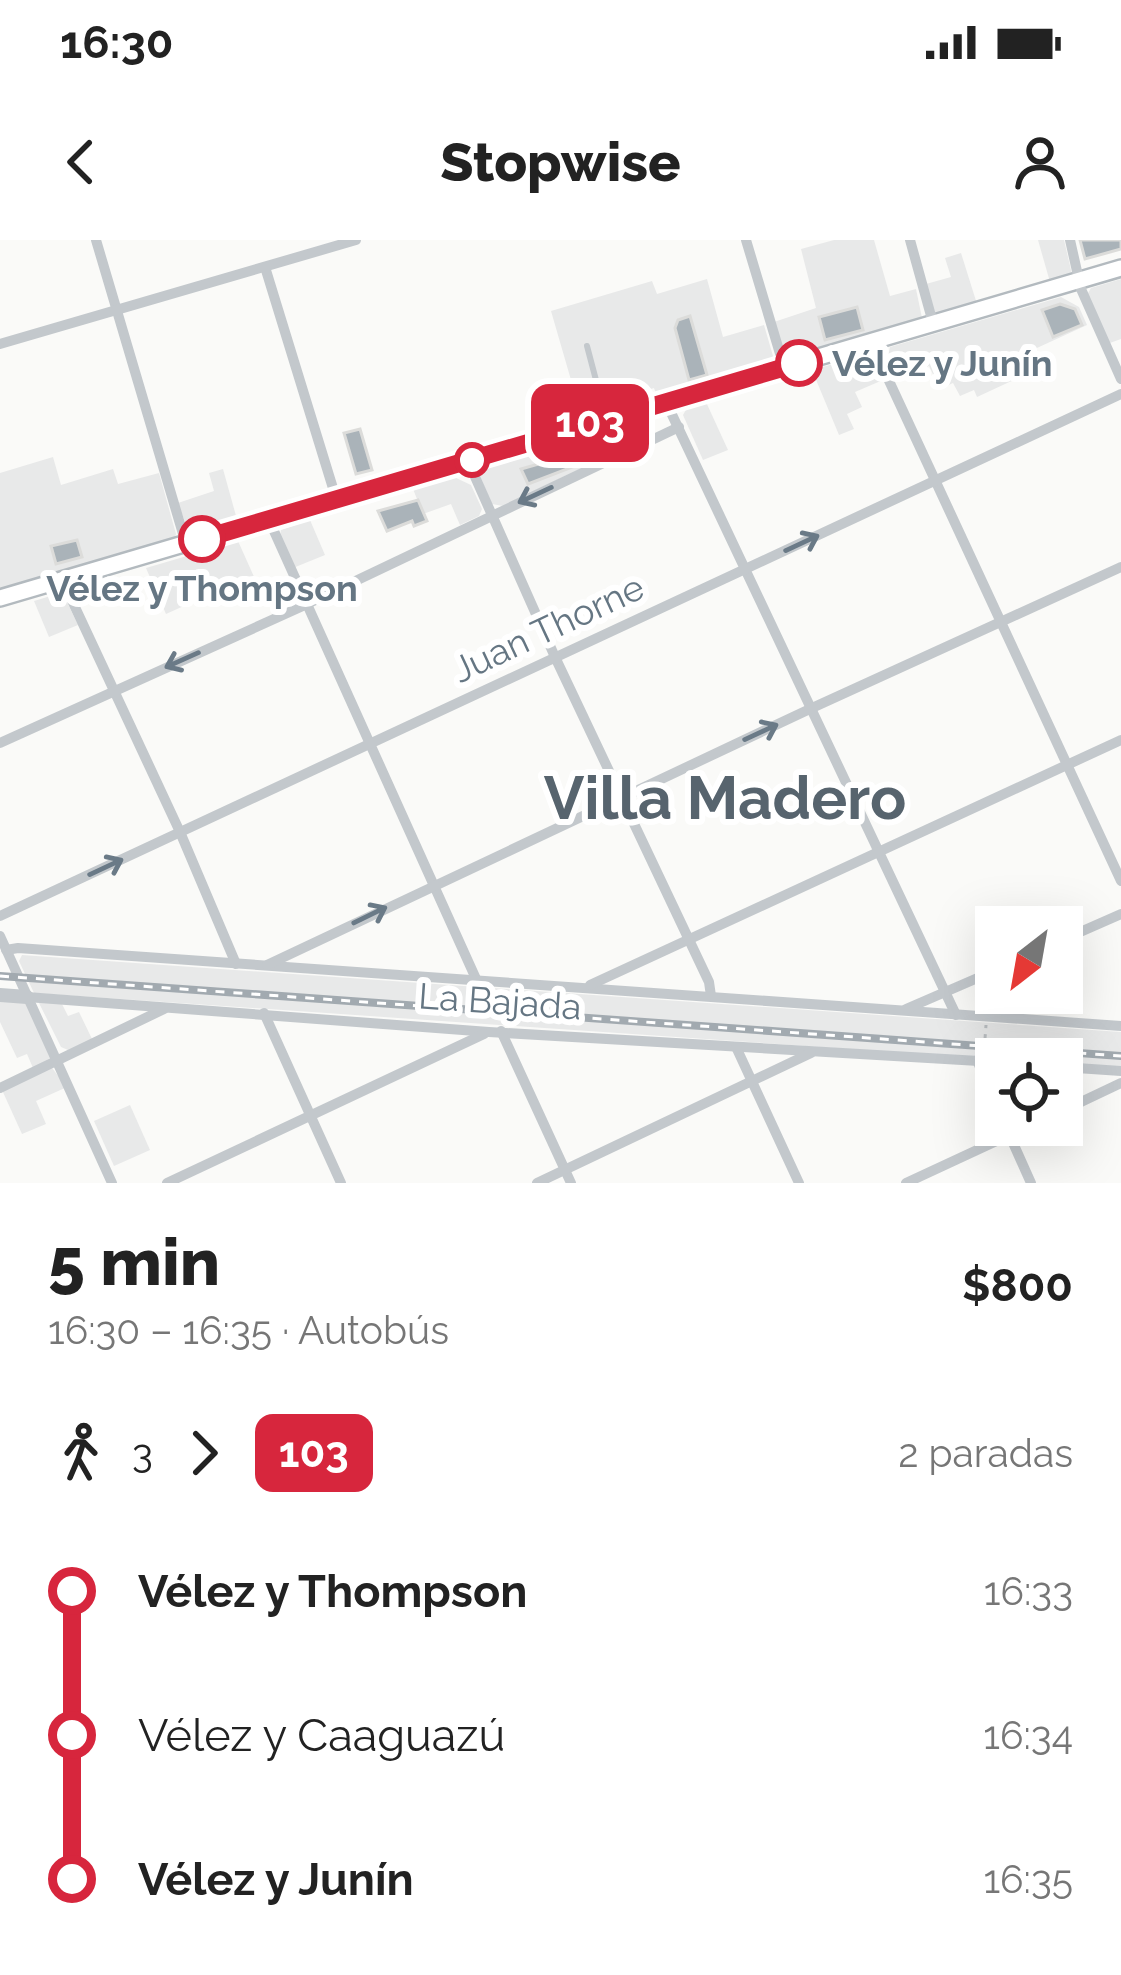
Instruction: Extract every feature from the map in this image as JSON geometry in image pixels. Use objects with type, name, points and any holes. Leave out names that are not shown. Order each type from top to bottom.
[{"type":"main road","points":[[0,598],[1121,268]]},
{"type":"street","points":[[96,240],[186,544]]},
{"type":"street","points":[[0,344],[356,240]]},
{"type":"street","points":[[746,240],[784,367]]},
{"type":"street","points":[[910,240],[933,322]]},
{"type":"street","points":[[1070,240],[1080,280],[1121,379]]},
{"type":"street","points":[[265,267],[336,499]]},
{"type":"street","points":[[871,342],[1121,881]]},
{"type":"street","name":"Juan Thorne","points":[[0,916],[1121,394]]},
{"type":"street","points":[[666,402],[956,1015]]},
{"type":"street","points":[[0,743],[679,427]]},
{"type":"street","points":[[468,461],[690,940],[711,996]]},
{"type":"street","points":[[269,520],[478,981]]},
{"type":"street","points":[[264,966],[1121,567]]},
{"type":"street","points":[[67,580],[68,592],[236,964]]},
{"type":"street","points":[[585,987],[1121,740]]},
{"type":"street","points":[[1083,931],[1121,914]]},
{"type":"street","points":[[0,936],[112,1183]]},
{"type":"street","points":[[6,950],[1121,1026]]},
{"type":"street","points":[[901,1011],[975,979]]},
{"type":"street","name":"La Bajada","points":[[0,995],[975,1060]]},
{"type":"street","points":[[0,1088],[166,1007]]},
{"type":"street","points":[[264,1013],[341,1183]]},
{"type":"street","points":[[167,1183],[495,1031],[571,1183]]},
{"type":"street","points":[[736,1047],[800,1183]]},
{"type":"street","points":[[537,1183],[814,1052]]},
{"type":"street","points":[[1083,1068],[1121,1071]]},
{"type":"street","points":[[1083,1101],[1121,1083]]},
{"type":"street","points":[[907,1183],[977,1146]]},
{"type":"street","points":[[1014,1146],[1031,1183]]},
{"type":"lane","points":[[587,346],[606,418]]},
{"type":"path","points":[[987,1018],[987,1038]]},
{"type":"shaded area","points":[[834,240],[874,240],[890,296],[916,289],[922,318],[788,358],[774,322],[816,308],[801,249]]},
{"type":"shaded area","points":[[1038,240],[1064,240],[1072,274],[1050,282]]},
{"type":"shaded area","points":[[961,253],[977,304],[935,313],[926,284],[951,277],[945,258]]},
{"type":"shaded area","points":[[707,279],[723,337],[764,325],[773,356],[770,364],[658,400],[654,388],[580,411],[551,311],[652,281],[657,294]]},
{"type":"shaded area","points":[[1121,279],[1121,339],[1107,344],[1087,295],[1091,288]]},
{"type":"shaded area","points":[[1061,297],[1079,307],[1087,325],[1026,353],[1035,370],[977,397],[974,390],[960,396],[953,383],[940,389],[929,366],[894,381],[886,365],[890,347]]},
{"type":"shaded area","points":[[861,356],[872,360],[883,380],[855,392],[862,407],[847,414],[854,429],[839,435],[812,370]]},
{"type":"shaded area","points":[[706,402],[728,450],[703,460],[683,415],[687,408]]},
{"type":"shaded area","points":[[640,422],[648,425],[650,435],[503,506],[492,504],[479,474],[483,469]]},
{"type":"shaded area","points":[[53,457],[61,485],[113,469],[118,484],[159,473],[174,540],[0,593],[0,473]]},
{"type":"shaded area","points":[[223,469],[238,523],[190,535],[178,503],[214,491],[209,473]]},
{"type":"shaded area","points":[[454,477],[471,485],[482,509],[479,516],[460,525],[451,504],[423,514],[413,489]]},
{"type":"shaded area","points":[[310,520],[325,555],[293,568],[281,530]]},
{"type":"shaded area","points":[[238,541],[255,579],[166,614],[146,568]]},
{"type":"shaded area","points":[[64,596],[78,625],[49,637],[34,601]]},
{"type":"shaded area","points":[[22,955],[1121,1032],[1121,1068],[1083,1065],[1083,1038],[975,1038],[975,1058],[34,993],[19,961]]},
{"type":"shaded area","points":[[0,998],[26,1003],[52,1057],[33,1068],[27,1054],[17,1058],[0,1022]]},
{"type":"shaded area","points":[[61,1002],[68,1016],[79,1012],[93,1041],[68,1050],[61,1047],[39,1003]]},
{"type":"shaded area","points":[[52,1068],[67,1087],[36,1101],[46,1124],[22,1134],[2,1090]]},
{"type":"shaded area","points":[[130,1105],[150,1150],[114,1166],[94,1121]]},
{"type":"building","points":[[1080,240],[1121,240],[1121,249],[1085,259]]},
{"type":"building","points":[[1060,304],[1075,309],[1082,325],[1053,337],[1042,310]]},
{"type":"building","points":[[857,307],[863,330],[825,340],[819,317]]},
{"type":"building","points":[[690,316],[707,375],[689,380],[675,328],[678,320]]},
{"type":"building","points":[[360,429],[372,470],[356,474],[344,433]]},
{"type":"building","points":[[570,455],[575,466],[528,484],[521,469]]},
{"type":"building","points":[[418,500],[427,521],[414,526],[412,521],[387,531],[378,511]]},
{"type":"building","points":[[77,540],[82,557],[56,564],[51,546]]},
{"type":"railway","points":[[0,976],[1121,1056]]},
{"type":"bus line","name":"103","points":[[202,539],[799,363]]},
{"type":"place","name":"Vélez y Junín","points":[[799,363]]},
{"type":"place","name":"Vélez y Thompson","points":[[202,539]]},
{"type":"district","name":"Villa Madero","points":[[725,798]]}]
